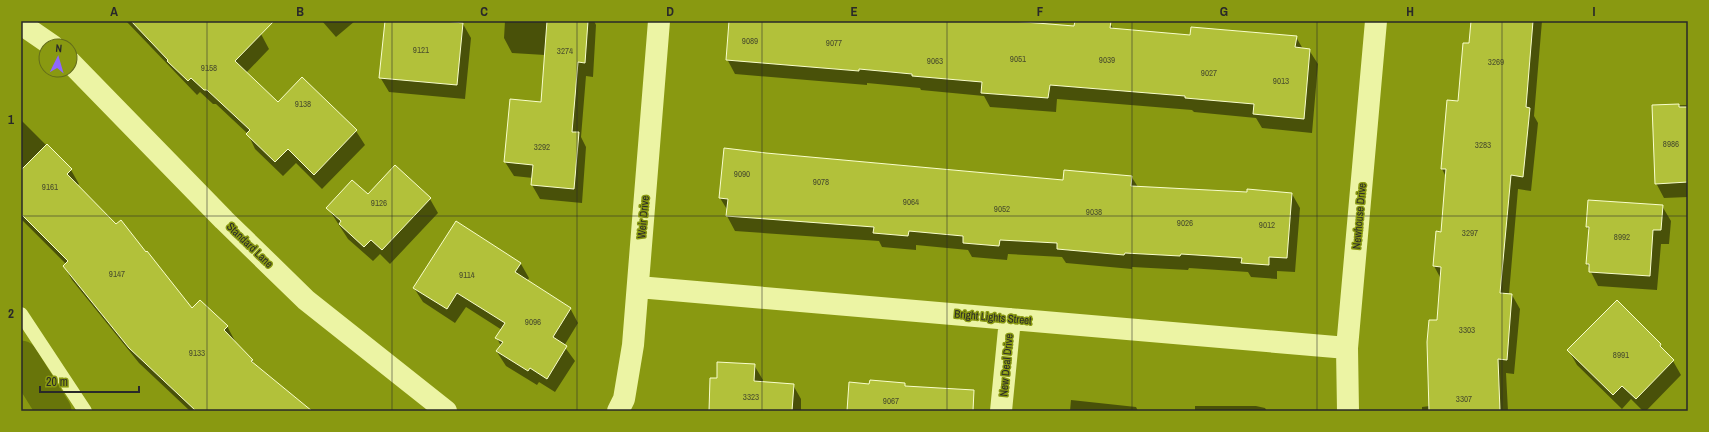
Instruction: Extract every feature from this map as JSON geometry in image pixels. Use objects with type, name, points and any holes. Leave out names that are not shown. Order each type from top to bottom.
[{"type":"street","name":"Weir Drive","points":[[618,411],[624,399],[629,373],[638,287],[659,21]]},
{"type":"street","name":"Newhouse Drive","points":[[1348,411],[1347,348],[1376,21]]},
{"type":"street","points":[[21,24],[41,38]]},
{"type":"street","name":"Standard Lane","points":[[78,70],[224,220],[306,300],[446,411]]},
{"type":"street","name":"Bright Lights Street","points":[[638,287],[1347,348]]},
{"type":"street","name":"New Deal Drive","points":[[1001,411],[1010,319]]},
{"type":"lane","points":[[21,314],[85,411]]},
{"type":"building","points":[[131,21],[274,21],[235,61],[278,102],[302,77],[357,130],[314,175],[288,149],[275,162],[246,134],[250,130],[207,90],[204,90],[191,78],[188,81],[167,61],[168,60]]},
{"type":"building","points":[[385,21],[445,21],[463,23],[457,85],[379,78]]},
{"type":"building","points":[[547,21],[588,21],[585,63],[578,62],[572,132],[579,132],[574,189],[531,185],[533,165],[504,162],[510,99],[541,102]]},
{"type":"building","points":[[729,21],[1012,21],[1074,26],[1075,21],[1111,21],[1110,28],[1190,35],[1191,27],[1297,36],[1295,47],[1310,49],[1304,119],[1253,114],[1254,104],[1185,98],[1185,96],[1050,85],[1048,98],[981,93],[982,82],[912,76],[912,74],[859,69],[859,71],[726,60]]},
{"type":"building","points":[[1471,21],[1533,21],[1526,107],[1530,108],[1523,177],[1511,175],[1500,293],[1512,294],[1507,360],[1498,359],[1500,411],[1429,411],[1427,342],[1429,320],[1437,320],[1441,267],[1433,266],[1436,231],[1441,232],[1446,169],[1441,169],[1447,100],[1458,101],[1463,43],[1469,43]]},
{"type":"building","points":[[1679,104],[1679,107],[1688,107],[1688,182],[1655,184],[1652,105]]},
{"type":"building","points":[[47,144],[72,169],[67,174],[116,224],[121,220],[192,308],[200,300],[228,326],[224,330],[253,360],[251,361],[312,411],[196,411],[129,348],[63,266],[68,261],[21,214],[21,170]]},
{"type":"building","points":[[724,148],[1063,180],[1064,170],[1132,176],[1131,186],[1247,192],[1247,189],[1292,193],[1287,258],[1269,257],[1269,265],[1241,263],[1242,258],[1181,254],[1180,256],[1125,253],[1124,255],[1057,249],[1057,243],[1000,240],[999,246],[963,243],[963,236],[909,231],[908,236],[873,233],[874,227],[726,216],[728,199],[719,198]]},
{"type":"building","points":[[395,165],[431,198],[382,250],[371,240],[364,247],[339,224],[341,221],[326,208],[352,180],[368,194]]},
{"type":"building","points":[[1588,200],[1663,205],[1661,230],[1653,230],[1650,276],[1589,272],[1589,264],[1586,264],[1589,227],[1586,227]]},
{"type":"building","points":[[456,221],[521,263],[515,272],[571,308],[553,337],[567,346],[547,379],[530,368],[528,371],[496,351],[503,342],[495,338],[505,323],[457,293],[447,309],[413,288]]},
{"type":"building","points":[[1617,300],[1661,344],[1660,346],[1674,360],[1636,399],[1622,386],[1613,395],[1567,350]]},
{"type":"building","points":[[717,362],[755,364],[754,381],[794,384],[792,411],[709,411],[710,378],[717,378]]},
{"type":"building","points":[[870,380],[905,383],[905,386],[974,390],[973,411],[847,411],[849,382],[869,384]]},
{"type":"waterway","points":[[21,358],[54,411]]}]
